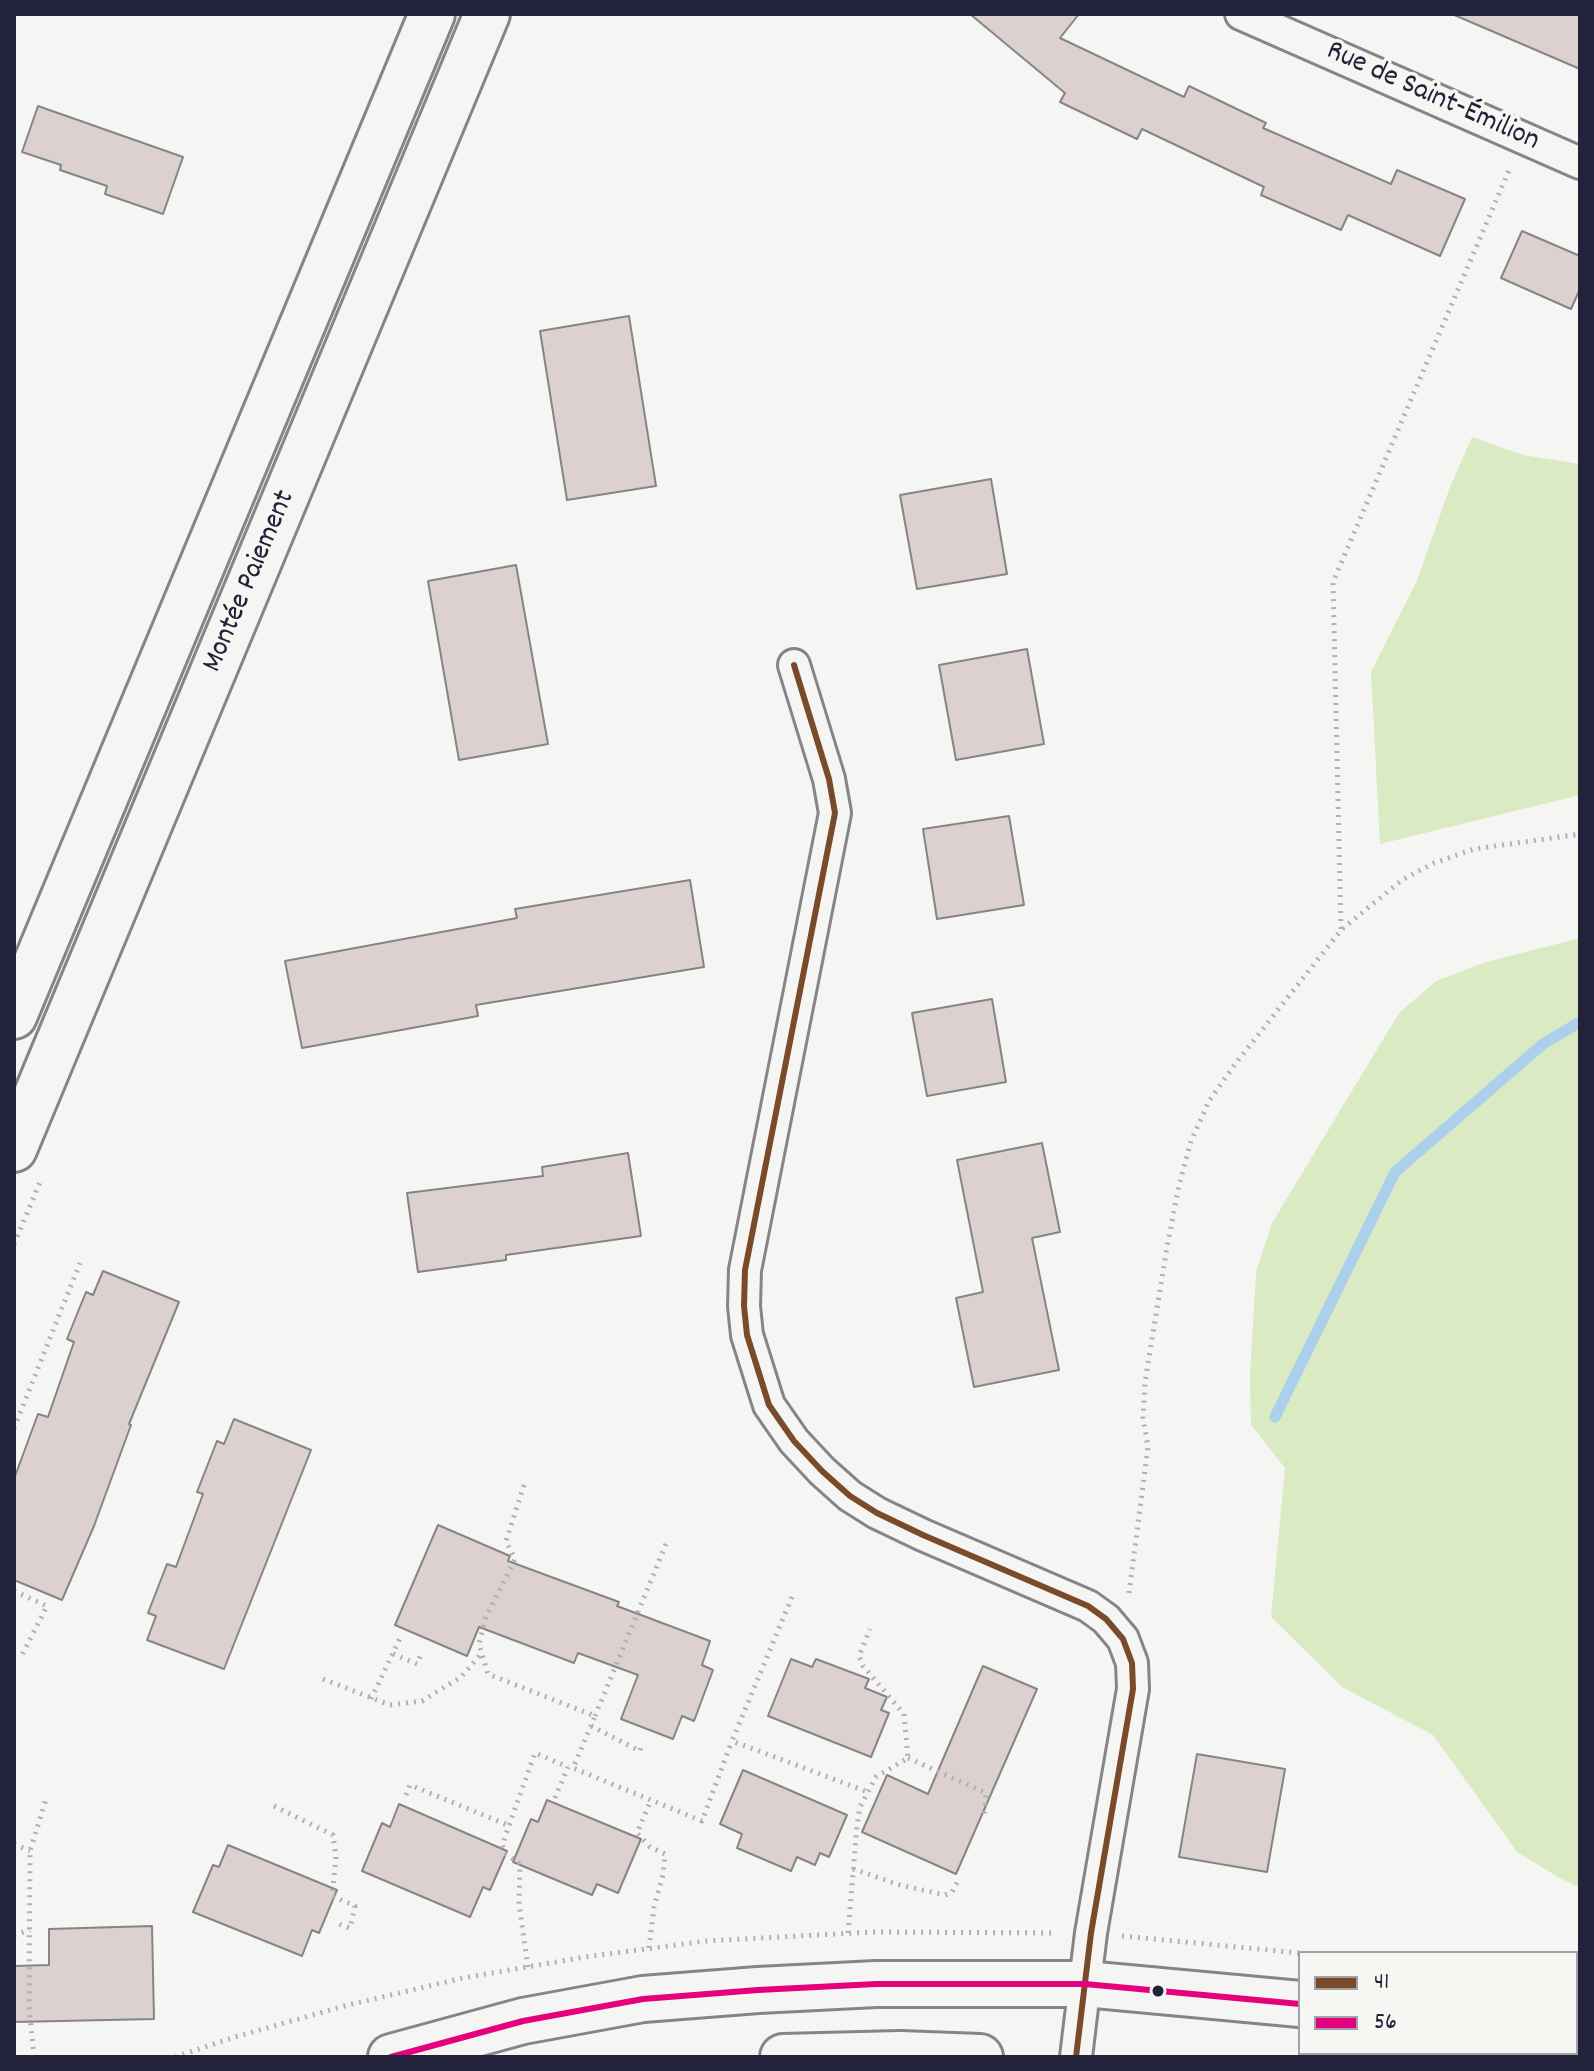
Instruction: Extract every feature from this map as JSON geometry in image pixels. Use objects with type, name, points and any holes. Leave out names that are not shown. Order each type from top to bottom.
[{"type":"main road","name":"Montée Paiement","points":[[14,1016],[432,14]]},
{"type":"main road","name":"Montée Paiement","points":[[14,1149],[487,14]]},
{"type":"main road","points":[[391,2057],[523,2021],[643,1999],[758,1990],[876,1984],[1085,1984],[1298,2004]]},
{"type":"main road","points":[[783,2057],[900,2054],[980,2057]]},
{"type":"street","name":"Rue de Saint-Émilion","points":[[1241,14],[1580,163]]},
{"type":"street","points":[[794,665],[829,779],[835,813],[745,1270],[747,1335],[769,1405],[794,1441],[850,1496],[923,1535],[1088,1606],[1106,1619],[1123,1639],[1132,1663],[1133,1689],[1091,1933],[1076,2057]]},
{"type":"path","points":[[1341,930],[1333,582],[1523,138]]},
{"type":"path","points":[[1123,1639],[1148,1447],[1143,1418],[1145,1382],[1179,1185],[1191,1141],[1209,1101],[1341,930],[1402,880],[1434,863],[1474,849],[1580,834]]},
{"type":"path","points":[[14,1428],[80,1263]]},
{"type":"path","points":[[524,1485],[506,1541],[515,1559],[486,1617],[479,1644],[481,1653],[488,1674],[595,1716]]},
{"type":"path","points":[[555,1798],[591,1726],[666,1544]]},
{"type":"path","points":[[14,1591],[47,1606],[21,1657]]},
{"type":"path","points":[[528,1967],[519,1904],[520,1864],[505,1853],[502,1845],[535,1753],[702,1821],[792,1597]]},
{"type":"path","points":[[870,1629],[859,1656],[863,1666],[904,1714],[908,1758]]},
{"type":"path","points":[[371,1699],[401,1636]]},
{"type":"path","points":[[393,1654],[417,1664],[422,1652]]},
{"type":"path","points":[[323,1679],[390,1705],[422,1701],[461,1677],[481,1653]]},
{"type":"path","points":[[591,1726],[640,1751],[642,1743]]},
{"type":"path","points":[[732,1741],[868,1792]]},
{"type":"path","points":[[848,1933],[860,1807],[876,1777],[908,1758]]},
{"type":"path","points":[[908,1758],[986,1793],[984,1815]]},
{"type":"path","points":[[406,1795],[410,1785],[510,1826]]},
{"type":"path","points":[[34,2057],[29,2007],[30,1851],[47,1796]]},
{"type":"path","points":[[649,1948],[665,1854],[650,1847],[637,1833],[651,1800]]},
{"type":"path","points":[[274,1806],[333,1835],[336,1857],[332,1896],[355,1906],[350,1928],[336,1923]]},
{"type":"path","points":[[14,1844],[30,1851]]},
{"type":"path","points":[[853,1869],[900,1885],[945,1895],[952,1892],[958,1881]]},
{"type":"path","points":[[14,1935],[30,1930]]},
{"type":"path","points":[[1091,1933],[1298,1953]]},
{"type":"green space","points":[[1472,437],[1523,455],[1580,464],[1580,795],[1380,844],[1371,672],[1416,583],[1450,487]]},
{"type":"green space","points":[[1580,938],[1580,1888],[1517,1852],[1433,1735],[1342,1687],[1271,1617],[1285,1468],[1251,1425],[1250,1376],[1256,1272],[1272,1223],[1399,1013],[1436,981],[1483,963]]},
{"type":"building","points":[[970,14],[1079,14],[1060,38],[1184,97],[1189,86],[1266,123],[1263,128],[1391,184],[1397,170],[1465,199],[1440,256],[1348,215],[1341,230],[1261,195],[1264,187],[1142,129],[1137,139],[1060,102],[1065,93]]},
{"type":"building","points":[[1452,14],[1580,14],[1580,69]]},
{"type":"building","points":[[38,106],[183,157],[163,214],[105,194],[107,186],[60,170],[61,165],[22,152]]},
{"type":"building","points":[[1522,231],[1580,256],[1580,289],[1571,309],[1501,278]]},
{"type":"building","points":[[629,316],[656,486],[567,500],[540,331]]},
{"type":"building","points":[[991,479],[1007,574],[917,589],[900,495]]},
{"type":"building","points":[[516,565],[548,744],[459,760],[428,581]]},
{"type":"building","points":[[1027,649],[1044,744],[956,760],[939,665]]},
{"type":"building","points":[[1009,816],[1024,905],[937,919],[923,829]]},
{"type":"building","points":[[690,880],[704,967],[476,1005],[478,1016],[302,1048],[285,961],[517,918],[515,909]]},
{"type":"building","points":[[992,999],[1006,1082],[927,1096],[912,1013]]},
{"type":"building","points":[[1042,1143],[1060,1232],[1032,1238],[1059,1370],[974,1387],[956,1298],[983,1292],[957,1160]]},
{"type":"building","points":[[628,1153],[641,1236],[506,1255],[506,1260],[418,1272],[407,1193],[543,1176],[542,1167]]},
{"type":"building","points":[[103,1271],[179,1302],[129,1424],[94,1526],[62,1600],[14,1580],[14,1479],[38,1414],[48,1417],[74,1342],[67,1339],[86,1292],[93,1295]]},
{"type":"building","points":[[234,1419],[311,1450],[224,1669],[147,1640],[156,1616],[148,1613],[167,1564],[176,1567],[203,1494],[197,1492],[217,1441],[224,1444]]},
{"type":"building","points":[[438,1525],[510,1556],[508,1561],[619,1602],[617,1606],[710,1641],[702,1665],[713,1670],[694,1721],[682,1716],[673,1739],[621,1719],[638,1675],[578,1653],[574,1663],[479,1627],[467,1656],[395,1625]]},
{"type":"building","points":[[791,1659],[812,1667],[816,1659],[869,1679],[865,1688],[887,1697],[881,1710],[889,1713],[871,1757],[768,1716]]},
{"type":"building","points":[[983,1666],[1037,1689],[956,1874],[862,1832],[887,1775],[928,1794]]},
{"type":"building","points":[[1197,1754],[1285,1769],[1267,1872],[1179,1857]]},
{"type":"building","points":[[743,1770],[847,1815],[829,1857],[820,1853],[815,1865],[797,1857],[791,1871],[737,1848],[742,1834],[720,1824]]},
{"type":"building","points":[[547,1800],[641,1839],[618,1893],[597,1884],[592,1895],[513,1862],[531,1819],[538,1822]]},
{"type":"building","points":[[399,1804],[507,1851],[490,1890],[483,1887],[470,1917],[362,1871],[382,1823],[390,1827]]},
{"type":"building","points":[[228,1845],[337,1890],[319,1933],[312,1930],[302,1956],[193,1912],[213,1865],[219,1867]]},
{"type":"building","points":[[152,1926],[154,2019],[14,2022],[14,1966],[49,1965],[49,1929]]},
{"type":"waterway","points":[[1275,1417],[1395,1172],[1543,1044],[1580,1022]]},
{"type":"transit line","name":"41","points":[[794,665],[829,779],[835,813],[745,1270],[747,1335],[769,1405],[794,1441],[850,1496],[923,1535],[1088,1606],[1106,1619],[1123,1639],[1132,1663],[1133,1689],[1091,1933],[1076,2057]]},
{"type":"transit line","name":"56","points":[[391,2057],[523,2021],[643,1999],[758,1990],[876,1984],[1085,1984],[1298,2004]]}]
